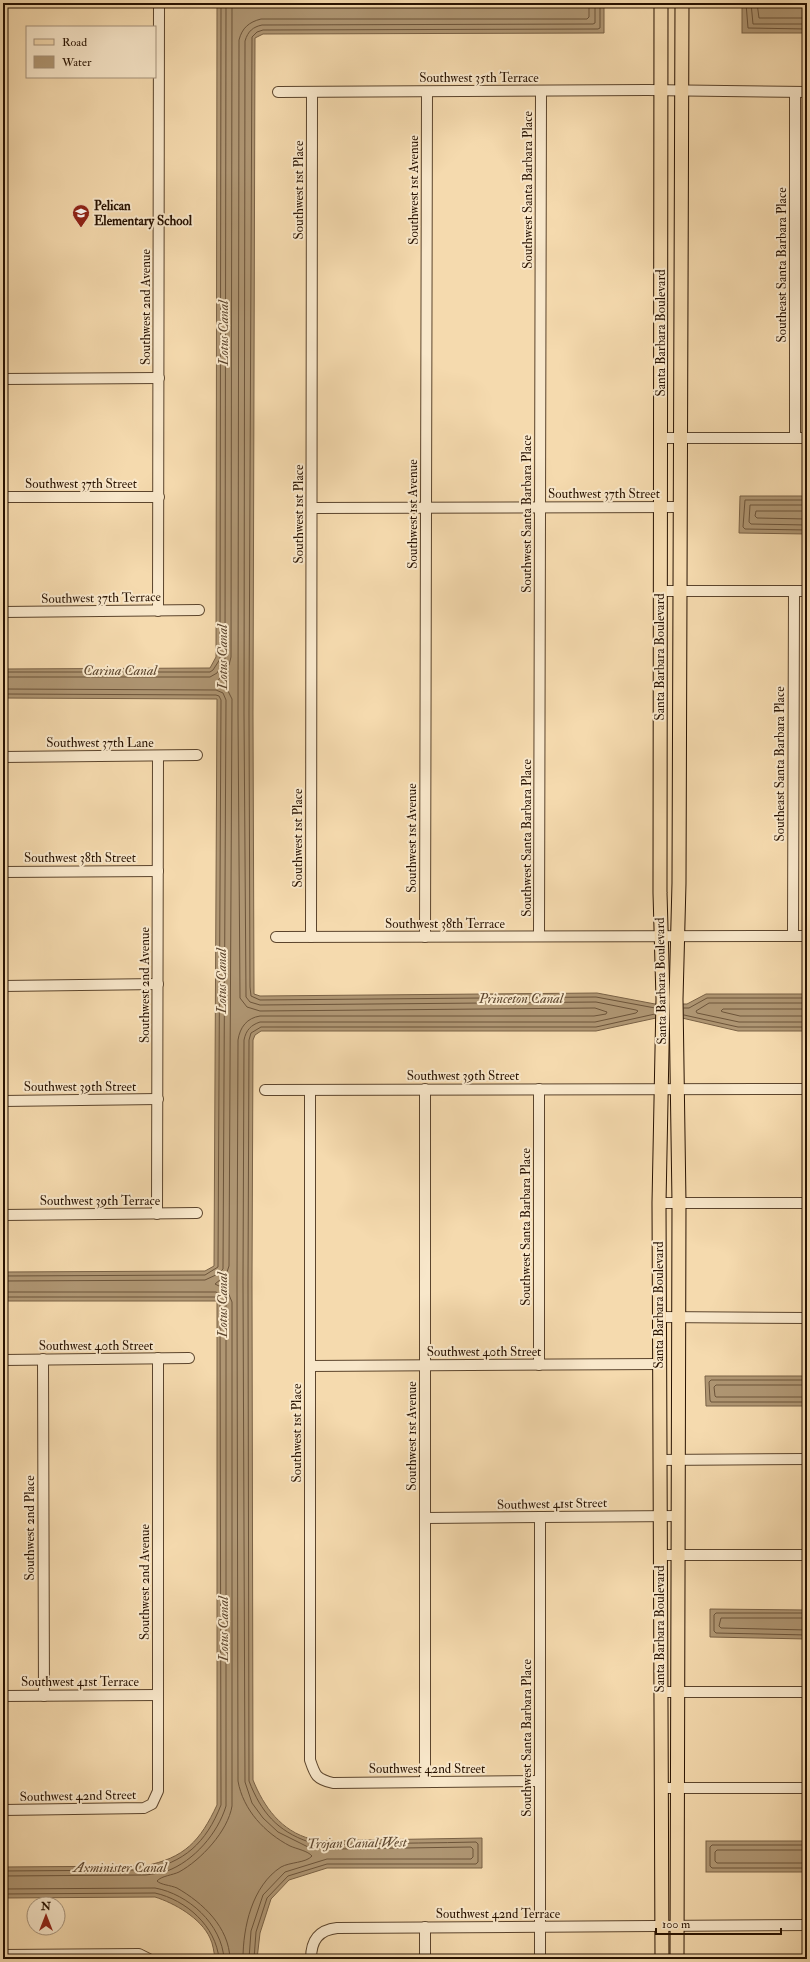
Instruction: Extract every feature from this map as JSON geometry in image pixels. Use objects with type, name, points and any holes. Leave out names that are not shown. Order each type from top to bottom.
[{"type":"main road","name":"Santa Barbara Boulevard","points":[[661,3],[661,936],[669,999],[669,1026],[661,1088],[659,1203],[662,1959]]},
{"type":"main road","name":"Santa Barbara Boulevard","points":[[669,999],[678,936],[682,3]]},
{"type":"main road","points":[[661,263],[680,263]]},
{"type":"main road","points":[[660,753],[679,753]]},
{"type":"main road","name":"Santa Barbara Boulevard","points":[[669,1026],[678,1089],[679,1202],[677,1959]]},
{"type":"street","name":"Southwest 2nd Avenue","points":[[158,611],[159,3]]},
{"type":"street","name":"Southwest Santa Barbara Place","points":[[539,936],[541,91]]},
{"type":"street","name":"Southwest 35th Terrace","points":[[278,92],[807,92]]},
{"type":"street","name":"Southwest 1st Place","points":[[311,937],[312,92]]},
{"type":"street","name":"Southwest 1st Avenue","points":[[425,936],[427,92]]},
{"type":"street","name":"Southeast Santa Barbara Place","points":[[795,92],[795,438]]},
{"type":"street","points":[[3,379],[159,378]]},
{"type":"street","points":[[661,438],[807,438]]},
{"type":"street","name":"Southwest 37th Street","points":[[3,497],[159,497]]},
{"type":"street","name":"Southwest 37th Street","points":[[312,508],[680,507]]},
{"type":"street","points":[[660,591],[807,592]]},
{"type":"street","name":"Southeast Santa Barbara Place","points":[[793,936],[794,592]]},
{"type":"street","name":"Southwest 37th Terrace","points":[[3,612],[199,610]]},
{"type":"street","name":"Southwest 37th Lane","points":[[3,757],[198,755]]},
{"type":"street","name":"Southwest 2nd Avenue","points":[[157,1214],[158,756]]},
{"type":"street","name":"Southwest 38th Street","points":[[3,872],[158,871]]},
{"type":"street","name":"Southwest 38th Terrace","points":[[276,937],[807,936]]},
{"type":"street","points":[[3,986],[158,984]]},
{"type":"street","name":"Southwest 39th Street","points":[[265,1090],[661,1088],[807,1089]]},
{"type":"street","name":"Southwest 1st Avenue","points":[[425,1089],[425,1782]]},
{"type":"street","name":"Southwest Santa Barbara Place","points":[[539,1089],[539,1365]]},
{"type":"street","name":"Southwest 1st Place","points":[[310,1090],[310,1760],[316,1776]]},
{"type":"street","name":"Southwest 39th Street","points":[[3,1101],[158,1100]]},
{"type":"street","points":[[659,1203],[807,1203]]},
{"type":"street","name":"Southwest 39th Terrace","points":[[3,1215],[197,1214]]},
{"type":"street","points":[[659,1317],[807,1318]]},
{"type":"street","name":"Southwest 2nd Avenue","points":[[152,1804],[158,1791],[158,1358]]},
{"type":"street","name":"Southwest 40th Street","points":[[3,1360],[189,1358]]},
{"type":"street","name":"Southwest 2nd Place","points":[[43,1359],[44,1696]]},
{"type":"street","name":"Southwest 40th Street","points":[[310,1366],[659,1364]]},
{"type":"street","points":[[659,1460],[807,1459]]},
{"type":"street","name":"Southwest 41st Street","points":[[426,1518],[678,1516]]},
{"type":"street","name":"Southwest Santa Barbara Place","points":[[540,1517],[540,1959]]},
{"type":"street","points":[[660,1555],[807,1555]]},
{"type":"street","points":[[661,1692],[807,1692]]},
{"type":"street","name":"Southwest 41st Terrace","points":[[3,1696],[158,1695]]},
{"type":"street","name":"Southwest 42nd Street","points":[[316,1776],[323,1781],[333,1783],[539,1782]]},
{"type":"street","points":[[662,1788],[807,1788]]},
{"type":"street","name":"Southwest 42nd Street","points":[[3,1810],[144,1808],[152,1804]]},
{"type":"street","name":"Southwest 42nd Terrace","points":[[311,1959],[311,1949],[314,1941],[320,1933],[328,1929],[337,1928],[807,1925]]},
{"type":"street","points":[[425,1927],[425,1959]]},
{"type":"street","points":[[3,1955],[139,1954],[149,1959]]},
{"type":"water","points":[[217,3],[604,3],[604,33],[263,34],[255,38],[253,713],[254,994],[260,996],[597,993],[655,1004],[687,1004],[706,994],[807,994],[807,1031],[738,1031],[682,1018],[656,1018],[596,1031],[261,1031],[255,1035],[253,1040],[252,1282],[253,1780],[262,1799],[275,1817],[291,1830],[311,1839],[331,1841],[482,1838],[482,1868],[327,1868],[289,1880],[271,1899],[260,1933],[257,1959],[215,1959],[211,1940],[200,1924],[178,1907],[155,1897],[66,1898],[66,1896],[26,1896],[26,1898],[3,1898],[3,1867],[144,1866],[158,1863],[170,1858],[181,1853],[190,1846],[204,1829],[217,1805],[217,1301],[3,1301],[3,1272],[205,1271],[214,1266],[217,699],[3,698],[3,669],[210,668],[216,657]]},
{"type":"water","points":[[742,3],[807,3],[807,33],[742,33]]},
{"type":"water","points":[[740,496],[807,496],[807,534],[739,533]]},
{"type":"water","points":[[705,1376],[807,1376],[807,1406],[706,1406]]},
{"type":"water","points":[[710,1609],[807,1610],[807,1639],[710,1637]]},
{"type":"water","points":[[706,1841],[807,1841],[807,1872],[706,1872]]},
{"type":"place","name":"Pelican Elementary School","points":[[81,228]]},
{"type":"water label","name":"Lotus Canal","points":[[223,333]]},
{"type":"water label","name":"Lotus Canal","points":[[222,657]]},
{"type":"water label","name":"Carina Canal","points":[[120,670]]},
{"type":"water label","name":"Lotus Canal","points":[[221,981]]},
{"type":"water label","name":"Princeton Canal","points":[[521,998]]},
{"type":"water label","name":"Lotus Canal","points":[[222,1305]]},
{"type":"water label","name":"Lotus Canal","points":[[223,1629]]},
{"type":"water label","name":"Trojan Canal West","points":[[357,1843]]},
{"type":"water label","name":"Axminister Canal","points":[[120,1867]]}]
